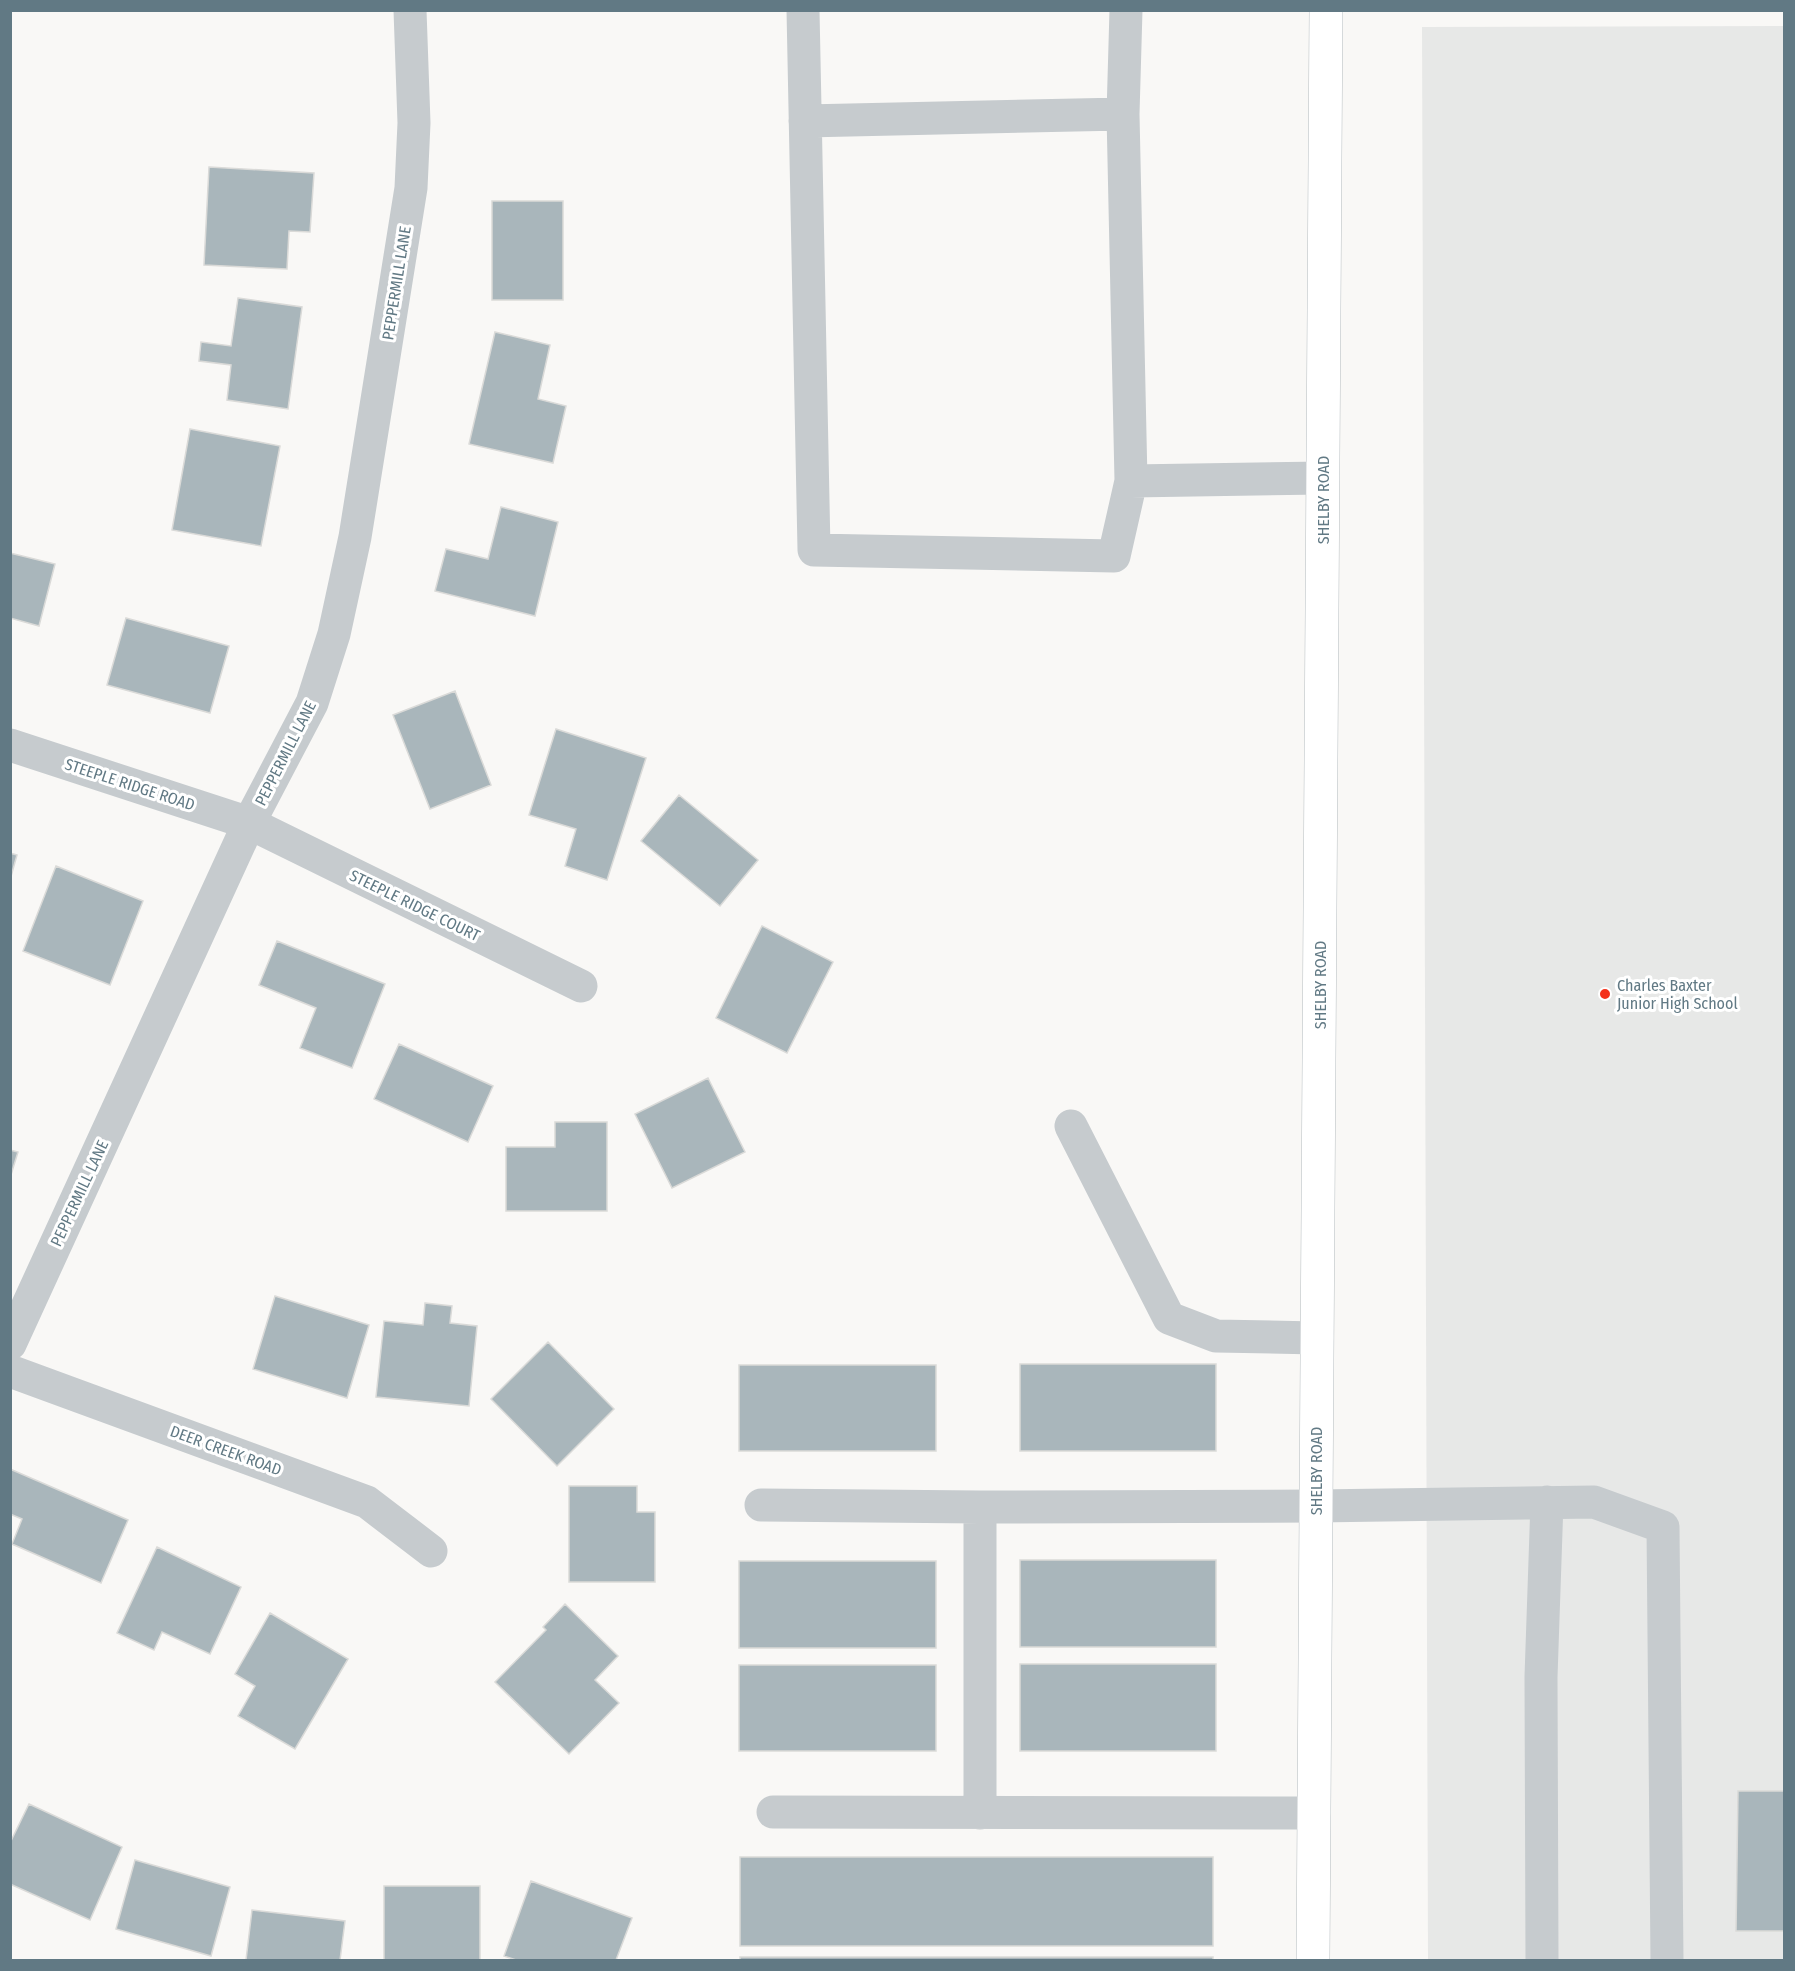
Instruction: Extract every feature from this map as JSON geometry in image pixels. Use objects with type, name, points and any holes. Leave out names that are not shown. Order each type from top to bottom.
[{"type":"main road","name":"SHELBY ROAD","points":[[1313,1960],[1326,10]]},
{"type":"street","name":"PEPPERMILL LANE","points":[[10,1344],[249,823],[312,703],[334,634],[355,537],[411,188],[414,123],[410,10]]},
{"type":"street","points":[[803,10],[814,550],[1114,556],[1131,481],[1123,114],[1126,10]]},
{"type":"street","points":[[806,121],[1123,114]]},
{"type":"street","points":[[1131,481],[1323,478]]},
{"type":"street","name":"STEEPLE RIDGE ROAD","points":[[10,745],[249,823]]},
{"type":"street","name":"STEEPLE RIDGE COURT","points":[[249,823],[581,986]]},
{"type":"street","points":[[1071,1126],[1169,1318],[1216,1336],[1317,1338]]},
{"type":"street","name":"DEER CREEK ROAD","points":[[10,1371],[367,1502],[431,1551]]},
{"type":"street","points":[[760,1505],[1316,1506],[1594,1502],[1663,1527],[1667,1960]]},
{"type":"street","points":[[1542,1960],[1541,1677],[1547,1503]]},
{"type":"street","points":[[980,1507],[980,1813]]},
{"type":"street","points":[[773,1812],[1314,1813]]},
{"type":"shaded area","name":"Charles Baxter Junior High School","points":[[1784,26],[1784,1960],[1428,1960],[1422,27]]},
{"type":"building","points":[[209,167],[314,173],[310,232],[289,231],[287,269],[204,265]]},
{"type":"building","points":[[492,201],[563,201],[563,300],[492,300]]},
{"type":"building","points":[[238,298],[302,307],[288,409],[227,400],[231,365],[199,361],[201,342],[231,346]]},
{"type":"building","points":[[495,332],[550,345],[538,399],[566,406],[553,463],[469,444]]},
{"type":"building","points":[[190,429],[280,446],[261,546],[172,530]]},
{"type":"building","points":[[501,507],[558,522],[535,616],[435,591],[446,549],[488,559]]},
{"type":"building","points":[[10,553],[55,564],[39,626],[10,618]]},
{"type":"building","points":[[126,618],[229,646],[210,713],[107,685]]},
{"type":"building","points":[[455,691],[491,785],[430,809],[393,715]]},
{"type":"building","points":[[556,729],[646,758],[607,880],[565,866],[576,829],[529,815]]},
{"type":"building","points":[[679,795],[758,860],[720,906],[641,841]]},
{"type":"building","points":[[10,853],[17,855],[10,880]]},
{"type":"building","points":[[56,866],[143,901],[110,985],[23,951]]},
{"type":"building","points":[[762,926],[833,962],[787,1053],[716,1018]]},
{"type":"building","points":[[277,941],[385,984],[352,1068],[300,1048],[316,1008],[259,985]]},
{"type":"building","points":[[399,1044],[493,1086],[468,1142],[374,1099]]},
{"type":"building","points":[[708,1078],[745,1152],[672,1188],[635,1114]]},
{"type":"building","points":[[555,1122],[607,1122],[607,1211],[506,1211],[506,1147],[555,1147]]},
{"type":"building","points":[[10,1150],[18,1152],[10,1178]]},
{"type":"building","points":[[275,1296],[369,1325],[347,1398],[253,1369]]},
{"type":"building","points":[[425,1303],[452,1306],[450,1323],[477,1326],[469,1406],[376,1397],[384,1321],[423,1325]]},
{"type":"building","points":[[548,1342],[614,1409],[557,1466],[491,1399]]},
{"type":"building","points":[[1020,1364],[1216,1364],[1216,1451],[1020,1451]]},
{"type":"building","points":[[739,1365],[936,1365],[936,1451],[739,1451]]},
{"type":"building","points":[[10,1469],[128,1520],[101,1583],[12,1544],[22,1519],[10,1514]]},
{"type":"building","points":[[569,1486],[637,1486],[637,1512],[655,1512],[655,1582],[569,1582]]},
{"type":"building","points":[[157,1547],[241,1587],[210,1654],[162,1632],[154,1650],[117,1633]]},
{"type":"building","points":[[1020,1560],[1216,1560],[1216,1647],[1020,1647]]},
{"type":"building","points":[[739,1561],[936,1561],[936,1648],[739,1648]]},
{"type":"building","points":[[565,1604],[618,1656],[595,1680],[619,1703],[569,1754],[495,1682],[546,1630],[543,1627]]},
{"type":"building","points":[[270,1613],[348,1659],[295,1749],[238,1716],[255,1686],[235,1674]]},
{"type":"building","points":[[1020,1664],[1216,1664],[1216,1751],[1020,1751]]},
{"type":"building","points":[[739,1665],[936,1665],[936,1751],[739,1751]]},
{"type":"building","points":[[1738,1791],[1784,1791],[1784,1931],[1736,1931]]},
{"type":"building","points":[[29,1804],[122,1847],[90,1920],[10,1884],[10,1843]]},
{"type":"building","points":[[740,1857],[1213,1857],[1213,1946],[740,1946]]},
{"type":"building","points":[[135,1860],[230,1887],[211,1956],[116,1929]]},
{"type":"building","points":[[531,1881],[632,1918],[616,1960],[516,1960],[504,1956]]},
{"type":"building","points":[[384,1886],[480,1886],[480,1960],[384,1960]]},
{"type":"building","points":[[252,1910],[345,1921],[340,1960],[246,1960]]},
{"type":"building","points":[[740,1957],[1213,1957],[1213,1960],[740,1960]]},
{"type":"place","name":"Charles Baxter Junior High School","points":[[1605,994]]}]
